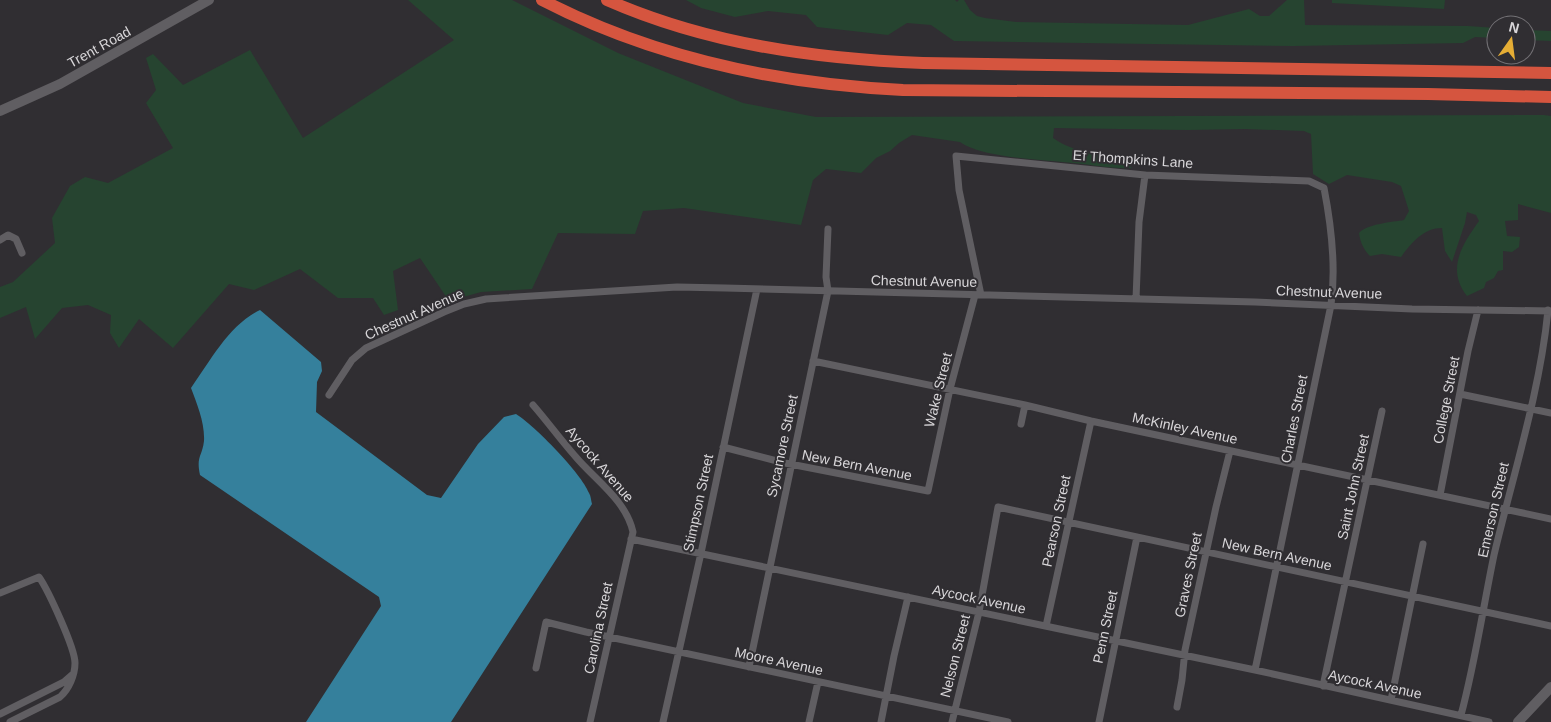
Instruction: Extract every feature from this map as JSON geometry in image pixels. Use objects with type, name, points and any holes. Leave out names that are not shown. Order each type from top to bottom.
[{"type":"highway","points":[[542,0],[606,29],[683,55],[746,71],[818,84],[903,90],[1548,98]]},
{"type":"highway","points":[[608,0],[679,26],[738,42],[853,60],[923,63],[1551,73]]},
{"type":"street","name":"Trent Road","points":[[3,107],[68,80],[206,1]]},
{"type":"street","name":"Ef Thompkins Lane","points":[[956,156],[1145,175],[1309,181]]},
{"type":"street","name":"Wake Street","points":[[928,491],[950,389],[978,295],[959,190],[956,156]]},
{"type":"street","points":[[1136,299],[1139,222],[1145,175]]},
{"type":"street","name":"Charles Street","points":[[1255,670],[1331,305],[1331,250],[1324,188],[1309,181]]},
{"type":"street","name":"Sycamore Street","points":[[749,667],[828,291],[826,277],[828,230]]},
{"type":"street","points":[[0,240],[8,235],[16,239],[22,253]]},
{"type":"street","name":"Chestnut Avenue","points":[[329,395],[352,360],[366,348],[444,312],[478,300],[677,287],[1136,299],[1349,307],[1549,310]]},
{"type":"street","name":"Stimpson Street","points":[[662,722],[701,553],[757,289]]},
{"type":"street","name":"College Street","points":[[1440,495],[1478,310]]},
{"type":"street","name":"Emerson Street","points":[[1461,715],[1530,409],[1549,310]]},
{"type":"street","name":"McKinley Avenue","points":[[813,361],[1551,518]]},
{"type":"street","points":[[1460,394],[1551,413]]},
{"type":"street","name":"Aycock Avenue","points":[[533,404],[574,456],[618,501],[630,521],[631,539],[1255,670],[1489,722]]},
{"type":"street","points":[[1021,424],[1025,405]]},
{"type":"street","name":"Saint John Street","points":[[1323,686],[1382,411]]},
{"type":"street","name":"Pearson Street","points":[[1046,626],[1091,421]]},
{"type":"street","name":"New Bern Avenue","points":[[723,447],[791,464],[928,491]]},
{"type":"street","name":"Graves Street","points":[[1177,707],[1184,656],[1230,451]]},
{"type":"street","name":"New Bern Avenue","points":[[998,507],[1551,626]]},
{"type":"street","name":"Nelson Street","points":[[952,722],[979,612],[998,507]]},
{"type":"street","name":"Penn Street","points":[[1099,722],[1137,537]]},
{"type":"street","name":"Carolina Street","points":[[590,722],[631,539]]},
{"type":"street","points":[[1391,700],[1423,544]]},
{"type":"street","points":[[0,593],[39,577],[47,589],[75,657],[74,669],[66,691],[60,697],[10,722]]},
{"type":"street","points":[[881,722],[908,597]]},
{"type":"street","name":"Moore Avenue","points":[[536,668],[546,622],[1008,722]]},
{"type":"street","points":[[0,714],[64,682],[72,674]]},
{"type":"street","points":[[809,722],[818,682]]},
{"type":"street","points":[[1518,722],[1551,687]]},
{"type":"green space","points":[[408,0],[512,0],[618,53],[743,103],[816,117],[1551,116],[1551,213],[1518,204],[1518,220],[1505,221],[1507,236],[1520,237],[1519,247],[1512,252],[1503,251],[1503,270],[1498,271],[1494,278],[1486,282],[1484,288],[1467,296],[1461,286],[1457,267],[1462,248],[1479,221],[1476,215],[1467,212],[1452,262],[1445,251],[1442,228],[1424,233],[1414,241],[1401,257],[1382,254],[1370,256],[1360,240],[1359,233],[1373,225],[1404,220],[1409,211],[1401,186],[1392,182],[1347,175],[1329,184],[1313,174],[1311,134],[1304,131],[1054,128],[1053,138],[1061,143],[1078,150],[1118,160],[1132,168],[998,155],[983,152],[960,142],[912,135],[890,151],[876,158],[861,173],[826,169],[813,180],[801,225],[684,208],[643,211],[635,234],[558,233],[532,289],[481,292],[449,301],[420,258],[393,271],[398,310],[384,315],[373,298],[338,298],[300,269],[254,290],[229,284],[173,348],[139,319],[119,348],[110,333],[111,315],[88,305],[62,308],[35,339],[26,307],[0,318],[0,287],[13,282],[55,243],[52,218],[70,186],[85,177],[108,183],[173,148],[146,103],[156,90],[146,58],[153,54],[183,85],[250,50],[303,138],[454,40]]},
{"type":"green space","points":[[686,0],[955,0],[957,2],[964,0],[970,10],[977,16],[1016,22],[1188,25],[1249,9],[1260,16],[1269,16],[1287,0],[1304,0],[1305,25],[1468,26],[1486,27],[1486,38],[1475,37],[1463,43],[1293,46],[954,41],[931,25],[907,23],[888,35],[817,27],[806,15],[768,11],[735,17],[701,8]]},
{"type":"green space","points":[[1332,0],[1445,0],[1444,9],[1332,3]]},
{"type":"green space","points":[[1536,30],[1551,31],[1551,41],[1536,40]]},
{"type":"water","points":[[260,310],[321,362],[322,371],[317,382],[316,412],[427,495],[441,498],[478,444],[504,417],[516,414],[534,428],[557,451],[577,474],[590,494],[592,504],[451,722],[306,722],[381,606],[379,597],[200,475],[199,460],[204,434],[200,414],[191,388],[221,344],[239,325]]}]
